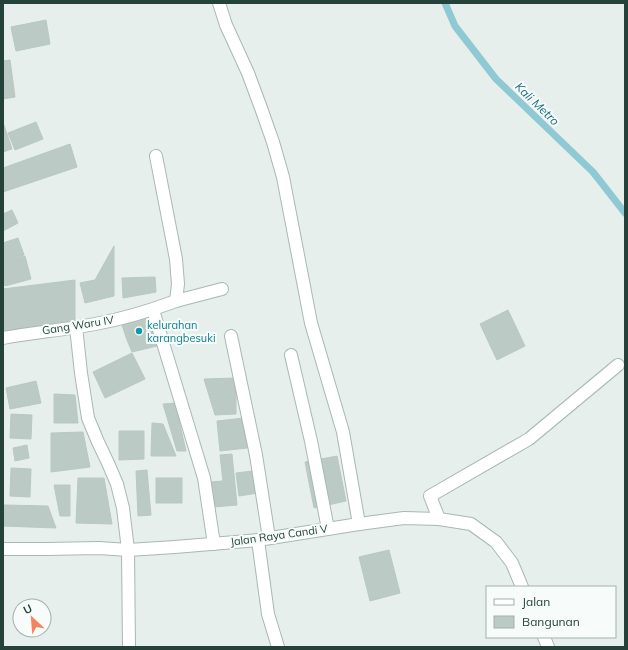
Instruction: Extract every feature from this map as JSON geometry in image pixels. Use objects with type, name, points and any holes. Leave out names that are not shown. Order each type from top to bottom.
[{"type":"street","points":[[219,3],[226,25],[248,73],[261,108],[273,142],[283,178],[311,323],[343,432],[359,524]]},
{"type":"street","points":[[156,156],[176,259],[178,284],[176,301]]},
{"type":"street","name":"Gang Waru IV","points":[[3,338],[95,324],[122,318],[152,310],[176,301],[222,289]]},
{"type":"street","points":[[152,310],[204,478],[214,544]]},
{"type":"street","points":[[76,327],[88,418],[117,484],[123,508],[128,550],[129,647]]},
{"type":"street","points":[[231,336],[256,456],[268,614],[278,647]]},
{"type":"street","points":[[291,355],[311,441],[328,529]]},
{"type":"street","points":[[439,519],[430,496],[529,439],[618,365]]},
{"type":"street","name":"Jalan Raya Candi V","points":[[3,549],[99,548],[128,550],[263,539],[404,518],[439,519],[471,524],[496,542],[512,563],[522,586]]},
{"type":"building","points":[[46,20],[50,44],[16,51],[11,27]]},
{"type":"building","points":[[10,60],[15,97],[3,99],[3,61]]},
{"type":"building","points":[[36,122],[43,139],[15,150],[8,133]]},
{"type":"building","points":[[4,125],[12,149],[3,152],[3,126]]},
{"type":"building","points":[[70,144],[77,167],[3,192],[3,168]]},
{"type":"building","points":[[12,210],[18,223],[3,231],[3,214]]},
{"type":"building","points":[[18,238],[24,255],[3,262],[3,243]]},
{"type":"building","points":[[114,246],[114,296],[85,303],[80,283],[95,280]]},
{"type":"building","points":[[25,256],[31,279],[5,286],[3,279],[3,262]]},
{"type":"building","points":[[155,277],[156,292],[123,298],[122,278]]},
{"type":"building","points":[[75,280],[75,323],[3,333],[3,289]]},
{"type":"building","points":[[508,310],[525,346],[497,360],[480,324]]},
{"type":"building","name":"kelurahan karangbesuki","points":[[147,313],[161,345],[132,352],[121,322]]},
{"type":"building","points":[[132,353],[145,379],[105,398],[93,372]]},
{"type":"building","points":[[236,378],[236,414],[215,415],[204,379]]},
{"type":"building","points":[[36,381],[41,403],[10,409],[6,388]]},
{"type":"building","points":[[54,394],[75,395],[78,423],[54,423]]},
{"type":"building","points":[[175,403],[186,451],[177,451],[163,404]]},
{"type":"building","points":[[11,414],[32,415],[31,439],[10,438]]},
{"type":"building","points":[[244,418],[247,448],[220,451],[217,421]]},
{"type":"building","points":[[152,423],[163,424],[176,456],[151,456]]},
{"type":"building","points":[[119,431],[144,431],[144,459],[119,460]]},
{"type":"building","points":[[83,432],[90,467],[51,472],[51,433]]},
{"type":"building","points":[[27,445],[29,458],[15,461],[13,448]]},
{"type":"building","points":[[232,454],[237,505],[213,507],[211,482],[223,481],[220,455]]},
{"type":"building","points":[[337,456],[346,501],[314,508],[305,462]]},
{"type":"building","points":[[11,468],[31,469],[30,497],[10,496]]},
{"type":"building","points":[[147,470],[151,515],[138,516],[136,471]]},
{"type":"building","points":[[261,470],[264,492],[239,496],[236,473]]},
{"type":"building","points":[[78,478],[104,478],[112,524],[76,523]]},
{"type":"building","points":[[156,478],[182,478],[182,503],[156,503]]},
{"type":"building","points":[[54,485],[70,485],[70,516],[60,516]]},
{"type":"building","points":[[3,505],[48,506],[56,528],[3,526]]},
{"type":"building","points":[[389,550],[400,593],[370,601],[359,557]]},
{"type":"waterway","name":"Kali Metro","points":[[445,3],[455,26],[496,79],[593,172],[625,213]]},
{"type":"place","name":"kelurahan karangbesuki","points":[[139,331]]}]
